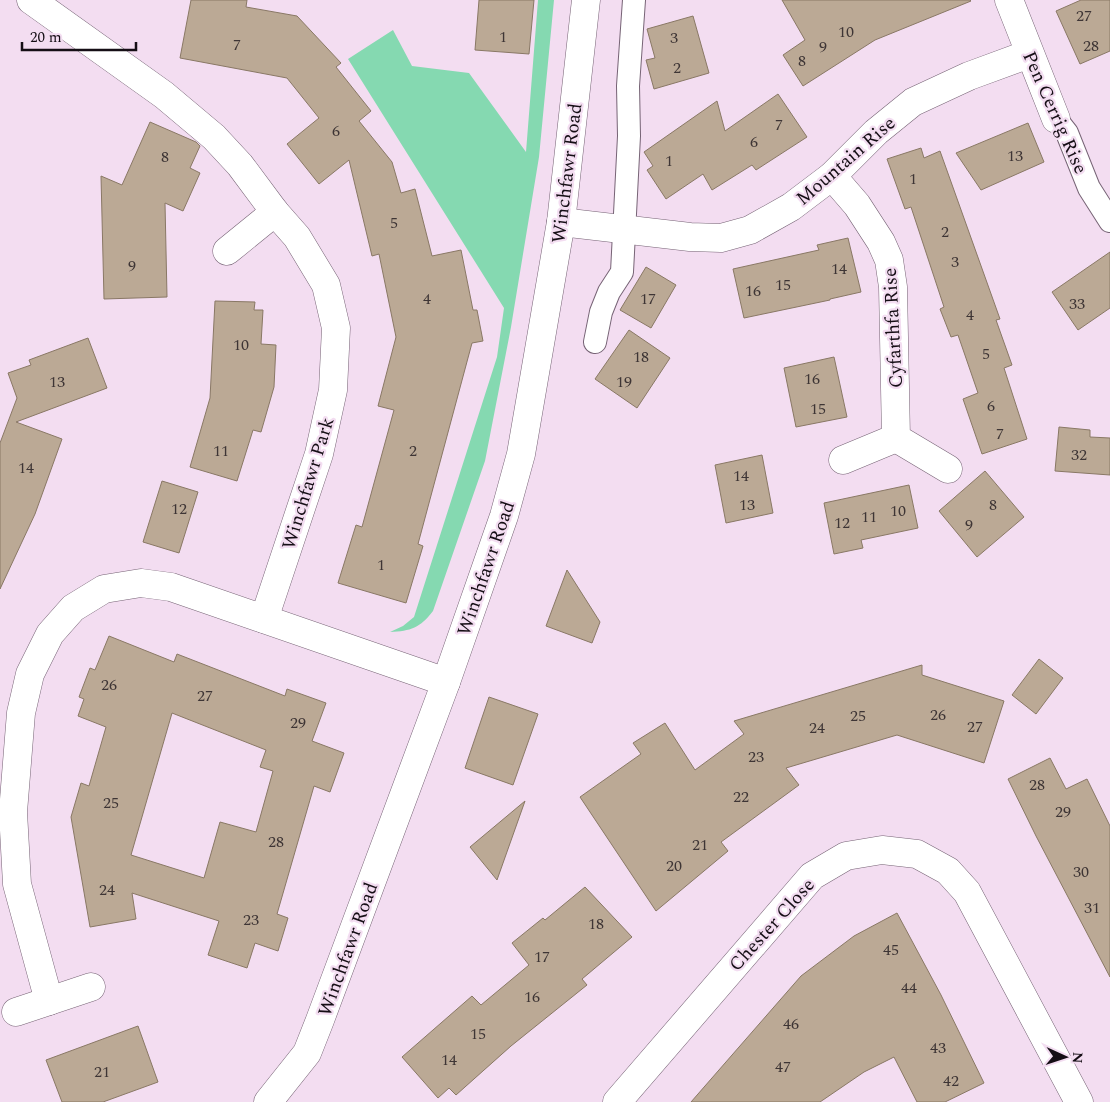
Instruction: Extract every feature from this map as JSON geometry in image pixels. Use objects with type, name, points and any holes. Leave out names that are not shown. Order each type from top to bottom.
[{"type":"street","name":"Winchfawr Park","points":[[31,0],[164,95],[214,137],[240,165],[297,237],[326,285],[336,328],[333,390],[319,454],[264,619]]},
{"type":"street","name":"Winchfawr Road","points":[[268,1102],[306,1053],[317,1028],[446,682],[504,516],[521,454],[561,222],[586,0]]},
{"type":"street","name":"Pen Cerrig Rise","points":[[1009,0],[1056,119]]},
{"type":"street","name":"Mountain Rise","points":[[561,222],[690,237],[721,238],[750,230],[791,207],[832,176],[876,132],[913,102],[969,76],[1029,54]]},
{"type":"street","name":"Cyfarthfa Rise","points":[[832,176],[857,205],[881,242],[888,260],[894,287],[896,438]]},
{"type":"street","points":[[227,251],[276,212]]},
{"type":"street","points":[[843,460],[896,438],[948,469]]},
{"type":"street","points":[[49,1001],[18,884],[13,812],[21,713],[30,674],[50,634],[73,608],[104,589],[141,583],[170,587],[446,682]]},
{"type":"street","name":"Chester Close","points":[[617,1102],[812,876],[846,856],[882,850],[917,854],[948,871],[968,892],[1079,1102]]},
{"type":"street","points":[[16,1012],[91,987]]},
{"type":"lane","points":[[594,342],[601,312],[609,292],[622,272],[629,136],[628,86],[634,0]]},
{"type":"lane","name":"Pen Cerrig Rise","points":[[1056,119],[1067,133],[1089,188],[1110,221]]},
{"type":"green space","points":[[538,0],[554,0],[539,157],[511,327],[485,461],[433,611],[419,625],[404,631],[390,632],[403,626],[414,617],[497,357],[504,308],[348,59],[393,30],[412,66],[469,73],[526,152]]},
{"type":"building","points":[[191,0],[247,0],[246,7],[297,16],[341,63],[336,67],[371,111],[359,121],[392,162],[401,193],[415,189],[432,256],[461,250],[473,310],[477,310],[483,341],[472,343],[418,544],[423,546],[406,603],[338,583],[356,525],[362,527],[394,410],[378,406],[396,337],[379,254],[372,256],[349,160],[319,184],[287,144],[319,118],[287,78],[180,58]]},
{"type":"building","points":[[479,0],[534,0],[529,54],[475,50]]},
{"type":"building","points":[[782,0],[971,1],[875,40],[803,86],[783,55],[805,40]]},
{"type":"building","points":[[1081,0],[1110,0],[1110,51],[1080,64],[1056,11]]},
{"type":"building","points":[[693,16],[709,73],[654,89],[646,60],[655,58],[647,29]]},
{"type":"building","points":[[778,94],[807,137],[756,170],[752,165],[712,190],[703,174],[666,199],[647,170],[653,166],[644,152],[717,101],[725,131]]},
{"type":"building","points":[[150,122],[196,142],[200,146],[190,168],[200,173],[183,211],[165,203],[167,297],[104,299],[101,176],[122,185]]},
{"type":"building","points":[[1028,123],[1044,162],[981,190],[956,153]]},
{"type":"building","points":[[921,148],[924,158],[940,151],[1000,319],[996,320],[1012,365],[1004,368],[1027,439],[982,454],[963,399],[978,393],[958,335],[951,337],[940,309],[944,307],[911,207],[905,209],[887,159]]},
{"type":"building","points":[[848,238],[861,292],[744,318],[733,269],[819,250],[817,245]]},
{"type":"building","points":[[1110,252],[1110,308],[1078,330],[1052,292]]},
{"type":"building","points":[[646,267],[676,285],[651,328],[620,310]]},
{"type":"building","points":[[215,301],[255,302],[254,310],[263,310],[261,344],[276,345],[274,387],[261,432],[253,430],[237,481],[190,467],[210,398]]},
{"type":"building","points":[[629,330],[670,358],[637,408],[595,379]]},
{"type":"building","points":[[88,338],[107,388],[16,422],[62,439],[35,514],[0,589],[0,443],[17,398],[8,373],[31,365],[29,360]]},
{"type":"building","points":[[834,357],[847,417],[796,427],[784,368]]},
{"type":"building","points":[[1059,427],[1090,430],[1090,437],[1110,438],[1110,475],[1055,471]]},
{"type":"building","points":[[762,455],[773,513],[726,523],[715,465]]},
{"type":"building","points":[[985,471],[1024,517],[977,557],[939,511]]},
{"type":"building","points":[[162,481],[198,492],[179,553],[143,542]]},
{"type":"building","points":[[909,485],[918,528],[861,540],[863,548],[834,554],[824,503]]},
{"type":"building","points":[[567,570],[600,622],[592,643],[546,626]]},
{"type":"building","points":[[109,636],[174,662],[177,654],[285,696],[287,689],[326,703],[312,741],[344,753],[330,792],[314,786],[277,914],[288,918],[278,951],[255,943],[247,968],[208,955],[219,921],[132,893],[136,919],[90,927],[71,817],[81,783],[89,786],[106,727],[78,716],[84,699],[79,697],[90,668],[95,670]],"holes":[[[172,713],[266,750],[260,767],[273,771],[256,832],[220,822],[204,878],[131,855]]]},
{"type":"building","points":[[1039,659],[1063,678],[1036,714],[1012,695]]},
{"type":"building","points":[[922,665],[922,675],[1004,701],[984,763],[897,735],[786,768],[799,785],[721,842],[728,851],[656,911],[580,797],[641,754],[633,743],[665,723],[695,770],[744,734],[734,721]]},
{"type":"building","points":[[489,697],[538,714],[513,785],[465,768]]},
{"type":"building","points":[[1050,758],[1066,789],[1087,779],[1110,826],[1110,977],[1008,779]]},
{"type":"building","points":[[525,801],[497,880],[470,847]]},
{"type":"building","points":[[585,887],[632,937],[582,979],[587,985],[511,1046],[456,1095],[449,1088],[438,1098],[402,1057],[472,996],[481,1005],[529,965],[512,943],[543,918],[545,920]]},
{"type":"building","points":[[897,913],[941,995],[984,1083],[945,1102],[917,1102],[894,1057],[864,1072],[820,1102],[691,1102],[801,976],[854,936]]},
{"type":"building","points":[[138,1026],[158,1082],[103,1102],[62,1102],[46,1060]]}]
